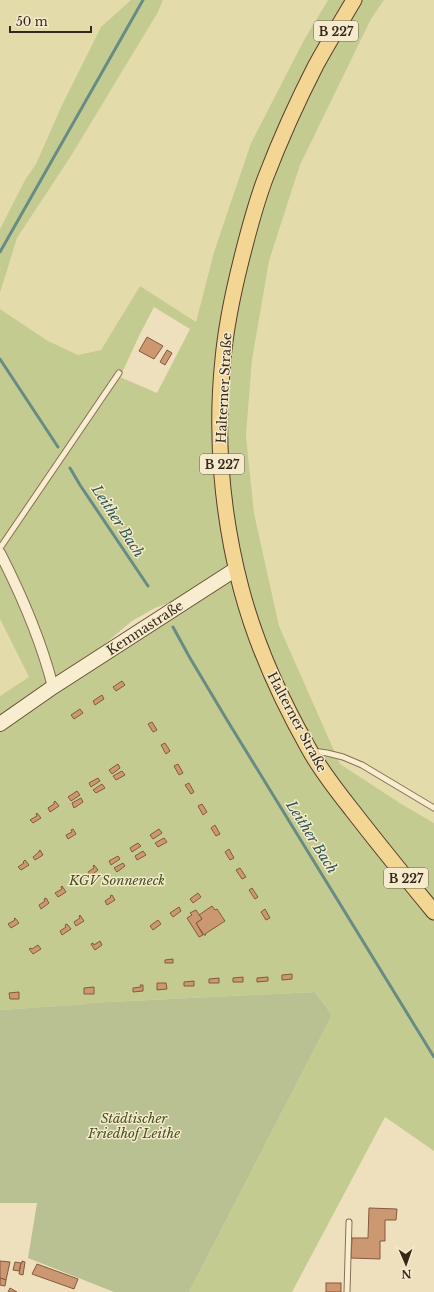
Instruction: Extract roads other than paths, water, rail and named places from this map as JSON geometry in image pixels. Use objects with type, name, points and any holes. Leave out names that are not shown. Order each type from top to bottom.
[{"type":"main road","name":"Halterner Straße","points":[[354,0],[318,62],[285,130],[262,188],[247,236],[233,294],[223,360],[221,445],[227,519],[236,569],[242,591],[257,640],[276,688],[310,751],[327,778],[434,912]]},
{"type":"street","points":[[0,553],[16,584],[33,625],[49,670],[53,687]]},
{"type":"street","name":"Kemnastraße","points":[[0,724],[53,687],[236,569]]},
{"type":"lane","points":[[0,548],[119,373]]},
{"type":"lane","points":[[310,751],[327,753],[362,765],[434,808]]},
{"type":"lane","points":[[347,1292],[349,1222]]},
{"type":"waterway","points":[[0,252],[143,0]]},
{"type":"waterway","name":"Leither Bach","points":[[0,359],[58,447]]},
{"type":"waterway","name":"Leither Bach","points":[[70,468],[148,586]]},
{"type":"waterway","name":"Leither Bach","points":[[173,627],[227,720],[434,1057]]},
{"type":"park label","name":"KGV Sonneneck","points":[[117,880]]},
{"type":"park label","name":"Städtischer Friedhof Leithe","points":[[134,1126]]}]
